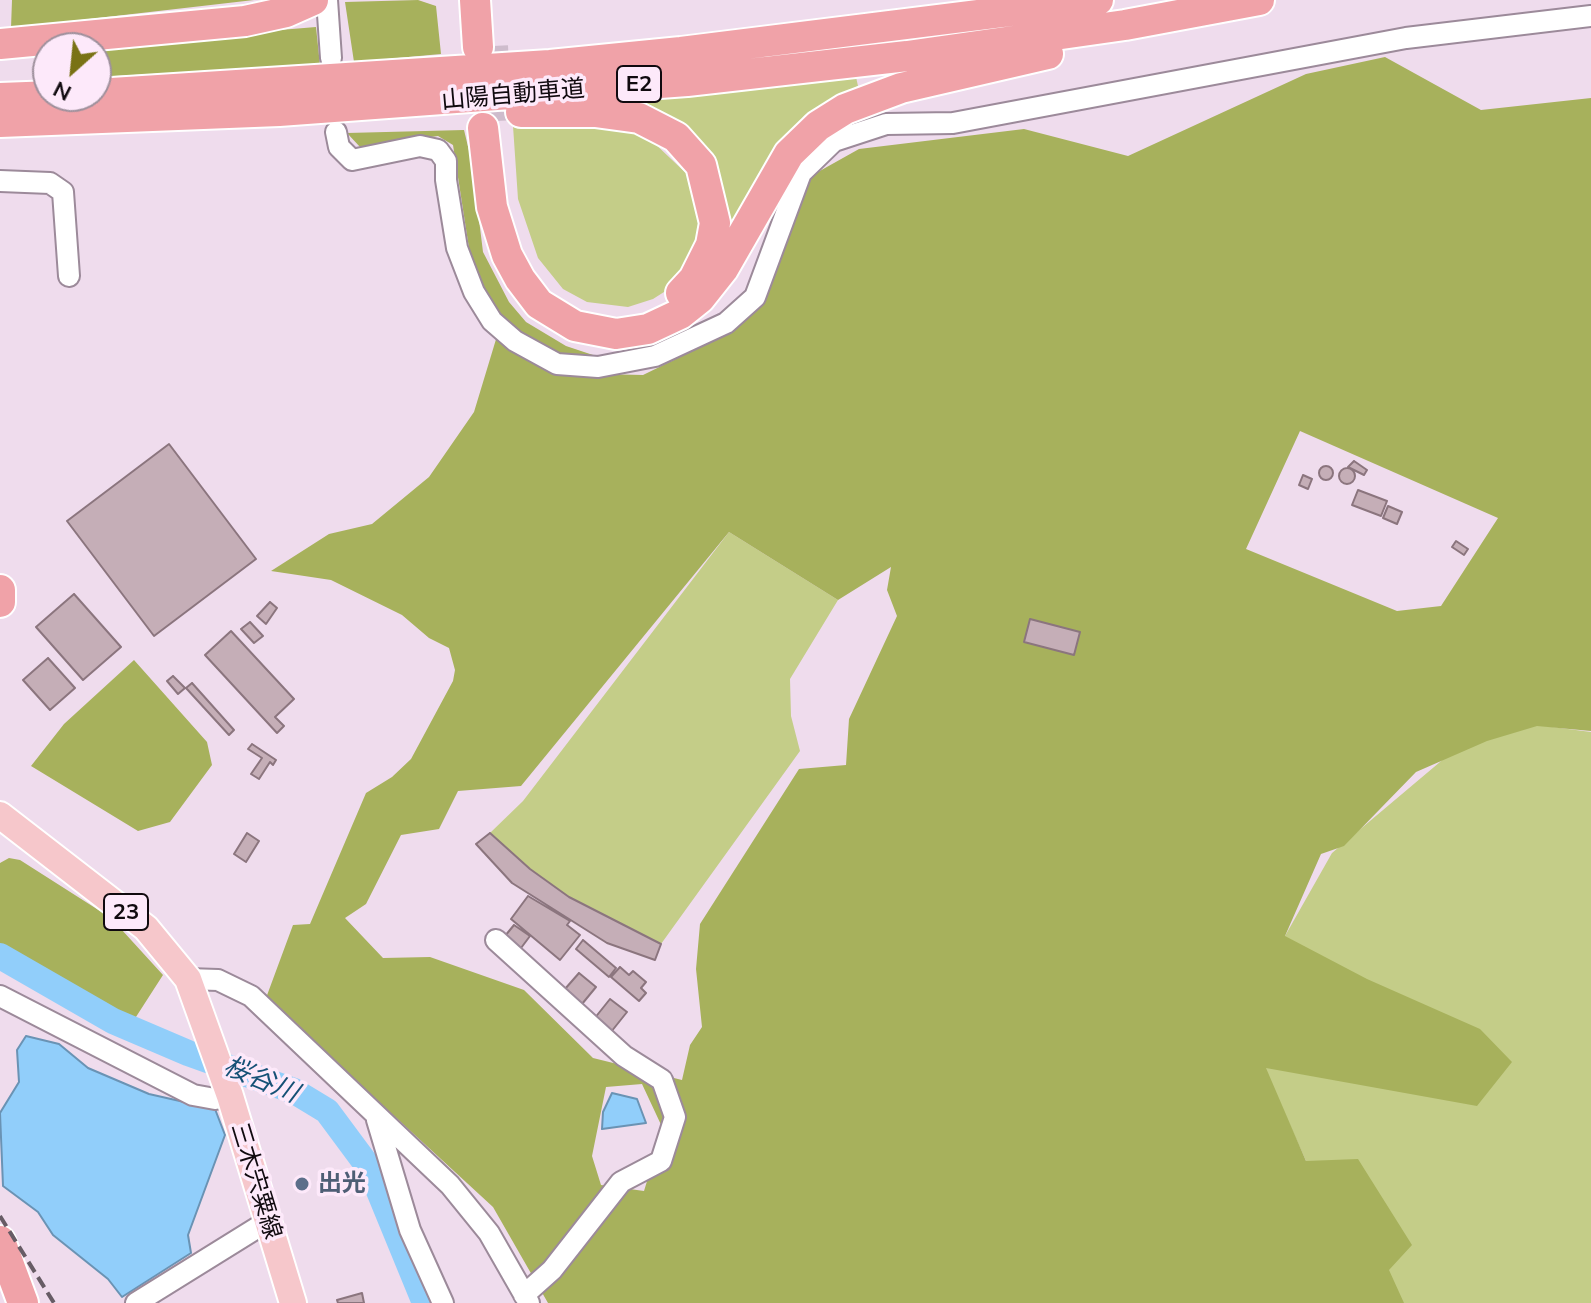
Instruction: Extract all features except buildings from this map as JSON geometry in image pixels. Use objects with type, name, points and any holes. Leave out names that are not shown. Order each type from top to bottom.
[{"type":"highway","points":[[0,44],[245,21],[286,12],[313,0]]},
{"type":"highway","points":[[475,0],[486,47],[490,0]]},
{"type":"highway","name":"山陽自動車道","points":[[112,93],[579,62],[1098,0]]},
{"type":"highway","name":"山陽自動車道","points":[[8,110],[379,105],[687,81],[907,56],[1125,25],[1259,0]]},
{"type":"highway","points":[[379,105],[486,112],[595,112],[639,118],[676,137],[701,165],[715,223],[711,245],[694,279],[666,303],[632,317],[607,319],[575,309],[553,294],[534,273],[519,243],[504,197],[490,127],[492,207],[507,255],[539,304],[575,326],[616,334],[648,329],[680,314],[700,298],[723,269],[789,154],[818,126],[845,109],[901,88],[1284,0]]},
{"type":"highway","name":"山陽自動車道","points":[[8,110],[32,103]]},
{"type":"highway","points":[[0,590],[0,602]]},
{"type":"highway","points":[[0,1241],[23,1303]]},
{"type":"main road","name":"三木宍粟線","points":[[0,815],[146,928],[188,979],[228,1090],[293,1303]]},
{"type":"street","points":[[327,0],[331,58]]},
{"type":"street","points":[[336,132],[339,147],[352,160],[420,146],[438,150],[446,161],[457,248],[474,292],[492,321],[515,341],[557,364],[598,367],[655,356],[726,323],[755,297],[801,173],[834,141],[886,124],[953,123],[1406,38],[1591,16]]},
{"type":"street","points":[[0,181],[50,183],[63,192],[69,276]]},
{"type":"street","points":[[188,979],[218,980],[251,996],[377,1120],[450,1185],[489,1233],[526,1299],[621,1182],[661,1161],[675,1117],[662,1080],[624,1056],[496,940]]},
{"type":"street","points":[[0,996],[193,1095],[215,1099],[228,1090]]},
{"type":"street","points":[[377,1120],[410,1230],[443,1303]]},
{"type":"street","points":[[136,1303],[268,1221]]},
{"type":"green space","points":[[12,0],[254,0],[11,28]]},
{"type":"green space","points":[[418,0],[436,6],[441,54],[354,62],[345,2]]},
{"type":"green space","points":[[316,27],[320,65],[112,76],[112,44]]},
{"type":"green space","points":[[1385,57],[1481,110],[1591,98],[1591,731],[1537,726],[1487,741],[1416,772],[1344,846],[1321,854],[1285,936],[1367,979],[1480,1029],[1512,1062],[1477,1106],[1266,1068],[1306,1161],[1358,1159],[1412,1245],[1389,1270],[1404,1303],[548,1303],[493,1207],[266,998],[293,925],[310,924],[366,793],[392,777],[411,759],[453,681],[455,670],[449,648],[429,638],[402,615],[331,580],[271,571],[329,534],[372,524],[429,477],[474,412],[497,336],[554,373],[643,375],[723,336],[753,311],[809,177],[859,149],[1024,129],[1128,156],[1306,74]],"holes":[[[1300,431],[1498,518],[1441,606],[1397,611],[1246,549]],[[729,532],[838,600],[891,567],[887,590],[897,616],[849,719],[846,765],[799,769],[700,924],[696,969],[702,1027],[690,1045],[682,1080],[593,1058],[524,990],[430,957],[383,958],[345,918],[366,904],[401,835],[439,829],[458,791],[521,786]],[[642,1084],[663,1129],[644,1191],[601,1185],[592,1156],[606,1087]]]},
{"type":"green space","points":[[856,77],[858,86],[805,115],[770,158],[718,264],[720,185],[603,103]]},
{"type":"green space","points":[[574,124],[624,129],[650,139],[689,176],[699,200],[700,239],[675,285],[653,299],[628,307],[587,302],[563,289],[538,258],[518,199],[513,126]]},
{"type":"green space","points":[[464,130],[472,163],[483,252],[509,302],[526,322],[566,346],[605,359],[564,357],[516,332],[494,308],[471,261],[453,145],[438,136],[360,147],[347,133]]},
{"type":"green space","points":[[729,532],[838,600],[790,679],[791,716],[800,751],[661,944],[569,897],[530,869],[490,833],[523,801]]},
{"type":"green space","points":[[134,660],[207,742],[212,765],[170,822],[138,831],[31,766],[64,724]]},
{"type":"green space","points":[[1491,719],[1591,732],[1591,1303],[1370,1303],[1257,1052],[1285,936],[1332,853]]},
{"type":"green space","points":[[9,858],[20,860],[111,918],[163,975],[134,1020],[73,991],[0,947],[0,863]]},
{"type":"water","points":[[26,1036],[59,1044],[88,1068],[149,1094],[215,1109],[225,1135],[188,1235],[191,1253],[122,1297],[108,1279],[53,1235],[38,1212],[3,1186],[0,1113],[19,1082],[17,1050]]},
{"type":"water","points":[[612,1093],[637,1099],[646,1123],[602,1129],[603,1112]]},
{"type":"waterway","name":"桜谷川","points":[[0,956],[113,1021],[188,1053],[294,1091],[327,1111],[370,1169],[425,1303]]},
{"type":"tunnel","points":[[493,46],[497,126]]},
{"type":"railway","points":[[0,1216],[54,1303]]},
{"type":"place","name":"出光","points":[[302,1184]]}]
